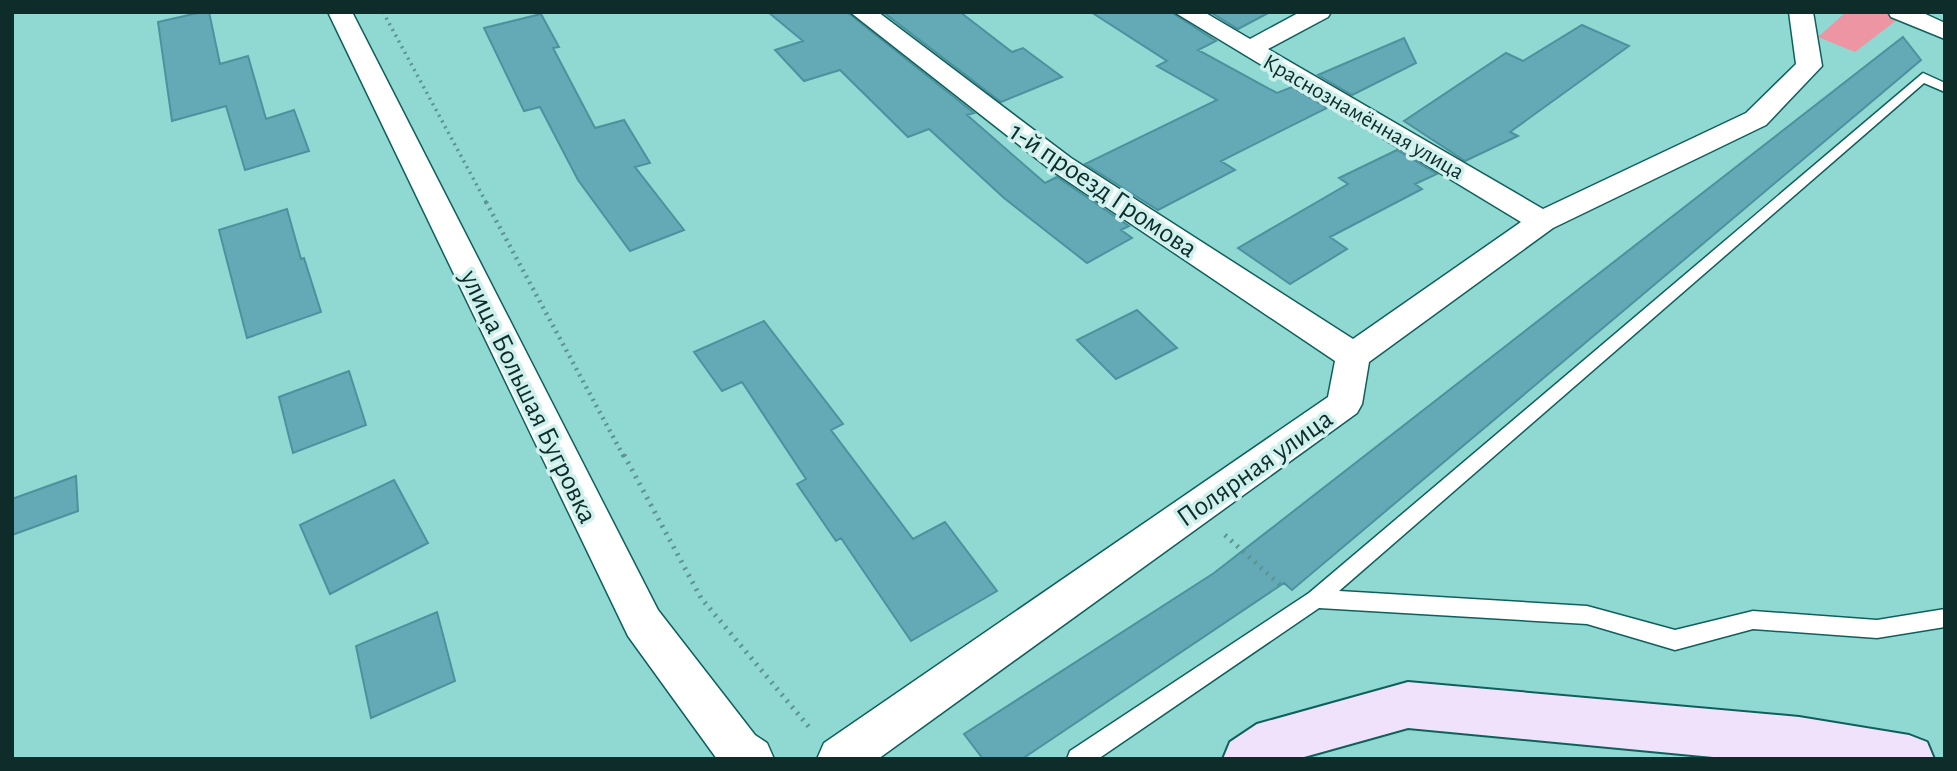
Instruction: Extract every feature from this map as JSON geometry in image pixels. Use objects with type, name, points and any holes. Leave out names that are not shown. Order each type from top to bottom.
[{"type":"street","name":"улица Большая Бугровка","points":[[340,12],[643,623],[739,751],[751,759]]},
{"type":"street","name":"1-й проезд Громова","points":[[862,12],[1061,164],[1353,356]]},
{"type":"street","name":"Краснознамённая улица","points":[[1186,12],[1542,220]]},
{"type":"street","points":[[1249,48],[1320,12]]},
{"type":"street","points":[[1353,356],[1542,220],[1756,119],[1809,66],[1801,12]]},
{"type":"street","points":[[1900,12],[1945,32]]},
{"type":"street","name":"Полярная улица","points":[[843,757],[1344,404],[1353,356]]},
{"type":"street","points":[[1262,750],[1408,705],[1799,741],[1909,759]]},
{"type":"lane","points":[[1078,759],[1310,603],[1923,77],[1945,88]]},
{"type":"lane","points":[[1310,603],[1587,615],[1675,640],[1753,620],[1877,629],[1945,618]]},
{"type":"path","points":[[383,12],[701,598],[802,722],[843,757]]},
{"type":"path","points":[[1195,508],[1310,603]]},
{"type":"shaded area","points":[[1846,12],[1883,12],[1898,19],[1855,52],[1818,37]]},
{"type":"building","points":[[209,12],[220,64],[248,56],[266,119],[294,110],[309,151],[245,170],[226,106],[172,121],[158,22]]},
{"type":"building","points":[[768,12],[847,12],[974,113],[967,115],[1045,183],[1057,177],[1129,226],[1121,230],[1132,238],[1087,263],[1004,198],[929,129],[908,137],[840,70],[804,81],[775,50],[803,41]]},
{"type":"building","points":[[883,12],[960,12],[1012,52],[1023,48],[1062,77],[1001,102]]},
{"type":"building","points":[[1091,12],[1171,12],[1216,41],[1198,50],[1277,93],[1292,87],[1327,108],[1221,161],[1235,170],[1158,210],[1085,164],[1217,100],[1157,66],[1167,61]]},
{"type":"building","points":[[1210,12],[1270,12],[1238,29]]},
{"type":"building","points":[[541,14],[559,47],[553,48],[595,128],[624,120],[650,163],[635,167],[684,230],[630,251],[578,180],[540,107],[524,111],[484,28]]},
{"type":"building","points":[[1582,25],[1629,46],[1510,132],[1518,136],[1465,161],[1404,121],[1506,53],[1523,61]]},
{"type":"building","points":[[1903,37],[1921,60],[1292,590],[1284,583],[1022,759],[983,759],[964,734],[1214,573]]},
{"type":"building","points":[[1404,38],[1416,63],[1352,95],[1318,75]]},
{"type":"building","points":[[1397,150],[1437,174],[1415,184],[1422,189],[1330,237],[1347,249],[1290,284],[1238,248],[1348,184],[1339,178]]},
{"type":"building","points":[[287,209],[301,259],[304,258],[321,312],[247,338],[219,230]]},
{"type":"building","points":[[1137,310],[1177,348],[1116,379],[1077,340]]},
{"type":"building","points":[[764,321],[843,424],[831,430],[913,539],[945,522],[997,591],[911,641],[841,538],[836,541],[797,484],[806,479],[742,382],[722,391],[694,352]]},
{"type":"building","points":[[349,371],[366,425],[293,453],[279,397]]},
{"type":"building","points":[[76,476],[78,511],[12,535],[12,499]]},
{"type":"building","points":[[394,480],[428,543],[330,594],[300,525]]},
{"type":"building","points":[[437,612],[455,681],[371,718],[356,646]]}]
